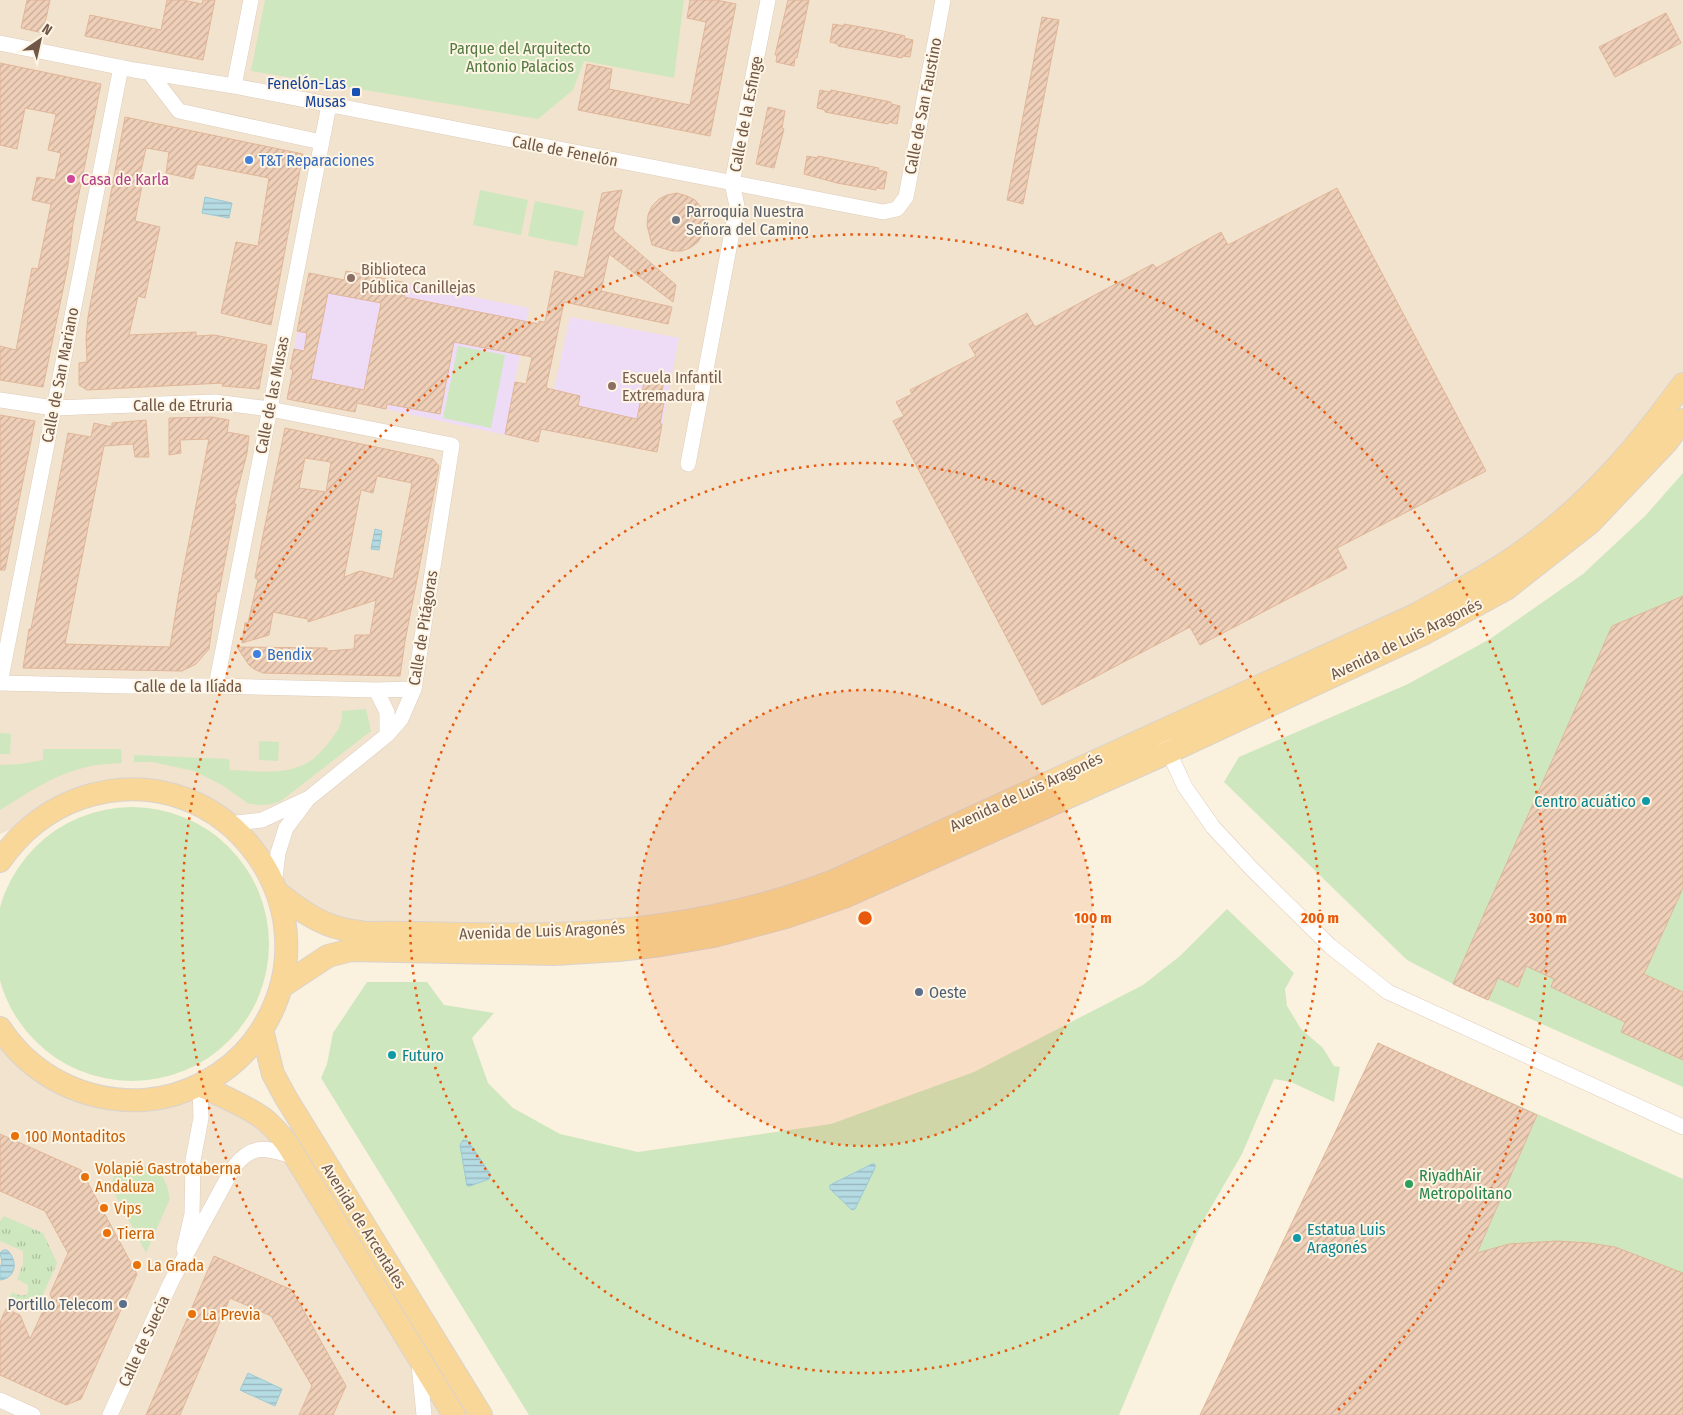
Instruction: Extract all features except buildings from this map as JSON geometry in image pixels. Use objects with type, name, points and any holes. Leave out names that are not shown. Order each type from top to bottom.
[{"type":"main road","name":"Avenida de Luis Aragonés","points":[[276,888],[296,907],[341,929],[366,932],[553,934],[616,930],[710,916],[780,899],[834,881],[1415,615],[1492,572],[1536,542],[1576,508],[1615,470],[1650,430],[1683,384]]},
{"type":"main road","name":"Avenida de Luis Aragonés","points":[[281,987],[328,956],[351,950],[554,954],[619,950],[714,936],[786,918],[844,897],[1169,752],[1425,633],[1506,588],[1590,523],[1666,443],[1683,420]]},
{"type":"main road","points":[[0,834],[45,815],[69,802],[94,794],[114,790],[135,790],[159,792],[180,798],[205,808],[228,824],[256,853],[276,888],[283,910],[287,948],[281,987],[273,1009],[250,1047],[235,1062],[218,1074],[200,1085],[178,1094],[156,1099],[126,1101],[92,1096],[69,1088],[46,1076],[25,1059],[0,1028]]},
{"type":"main road","points":[[0,861],[26,830],[45,815]]},
{"type":"main road","name":"Avenida de Arcentales","points":[[262,1030],[273,1074],[286,1098],[481,1415]]},
{"type":"main road","name":"Avenida de Arcentales","points":[[200,1085],[252,1111],[274,1128],[296,1158],[454,1415]]},
{"type":"street","points":[[234,86],[251,0]]},
{"type":"street","name":"Calle de la Esfinge","points":[[688,464],[737,206],[732,183],[768,0]]},
{"type":"street","name":"Calle de San Faustino","points":[[897,209],[906,197],[943,0]]},
{"type":"street","name":"Calle de Fenelón","points":[[0,44],[234,86],[883,212],[897,209]]},
{"type":"street","name":"Calle de San Mariano","points":[[0,683],[121,67]]},
{"type":"street","points":[[149,72],[179,111],[321,142]]},
{"type":"street","name":"Calle de las Musas","points":[[216,686],[329,105]]},
{"type":"street","name":"Calle de Etruria","points":[[0,400],[54,408],[215,402],[270,409],[452,446]]},
{"type":"street","name":"Calle de Pitágoras","points":[[276,888],[278,852],[286,828],[309,798],[387,735],[401,719],[414,689],[452,446]]},
{"type":"street","name":"Calle de la Ilíada","points":[[0,683],[376,690],[414,689]]},
{"type":"street","points":[[376,690],[387,712],[387,735]]},
{"type":"street","points":[[1159,731],[1185,787],[1213,827],[1251,868],[1330,946],[1388,992],[1683,1127]]},
{"type":"street","name":"Calle de Pitágoras","points":[[228,824],[262,820],[309,798]]},
{"type":"street","name":"Calle de Suecia","points":[[180,1267],[192,1214],[193,1160],[201,1118],[200,1085]]},
{"type":"street","name":"Calle de Suecia","points":[[110,1415],[172,1282],[233,1168],[239,1160],[260,1148],[296,1158]]},
{"type":"street","points":[[419,1357],[424,1415]]},
{"type":"street","points":[[0,1400],[33,1415]]},
{"type":"shaded area","points":[[0,0],[1683,0],[1683,384],[1650,430],[1492,572],[835,881],[710,916],[380,932],[296,907],[256,853],[159,792],[45,815],[0,834]]},
{"type":"shaded area","points":[[346,271],[529,308],[515,382],[554,390],[570,317],[679,338],[657,452],[541,429],[538,442],[358,403],[355,412],[287,399],[292,370],[290,369],[309,273],[344,280]]},
{"type":"shaded area","points":[[0,1028],[69,1088],[178,1094],[252,1111],[454,1415],[0,1415]]},
{"type":"green space","name":"Parque del Arquitecto Antonio Palacios","points":[[265,0],[684,0],[674,78],[584,61],[573,90],[538,119],[251,71]]},
{"type":"green space","points":[[480,190],[528,200],[521,235],[473,225]]},
{"type":"green space","points":[[535,201],[584,211],[577,246],[528,236]]},
{"type":"green space","points":[[458,346],[505,355],[491,428],[443,418]]},
{"type":"green space","points":[[1683,473],[1683,1087],[1488,1000],[1456,982],[1453,984],[1407,960],[1224,782],[1239,757],[1408,684],[1490,639],[1583,574],[1646,515]]},
{"type":"green space","points":[[366,709],[371,731],[281,801],[272,804],[249,804],[222,785],[194,771],[152,762],[134,762],[134,755],[229,759],[230,770],[267,772],[295,768],[307,763],[321,752],[339,728],[342,720],[342,711]]},
{"type":"green space","points":[[0,733],[11,734],[10,754],[0,754]]},
{"type":"green space","points":[[259,741],[279,742],[278,761],[259,760]]},
{"type":"green space","points":[[43,749],[121,749],[122,763],[102,764],[61,775],[0,810],[0,765],[43,760]]},
{"type":"green space","points":[[132,807],[172,813],[197,823],[229,847],[253,879],[263,904],[269,944],[263,984],[253,1009],[229,1041],[197,1065],[172,1075],[132,1081],[92,1075],[67,1065],[35,1041],[11,1009],[1,984],[-5,944],[1,904],[11,879],[35,847],[67,823],[92,813]]},
{"type":"green space","points":[[1227,909],[1294,973],[1285,989],[1287,1006],[1301,1029],[1323,1048],[1334,1066],[1340,1067],[1334,1102],[1291,1082],[1274,1079],[1242,1154],[1203,1221],[1173,1286],[1119,1415],[529,1415],[321,1078],[327,1064],[333,1033],[367,982],[427,982],[444,1005],[494,1013],[472,1038],[488,1083],[513,1108],[560,1134],[638,1152],[831,1124],[974,1072],[1143,985],[1180,956]]},
{"type":"green space","name":"RiyadhAir Metropolitano","points":[[1378,1043],[1683,1179],[1683,1415],[1200,1415]]},
{"type":"green space","points":[[138,1164],[153,1168],[162,1175],[170,1199],[146,1253],[111,1187],[114,1176],[119,1170]]},
{"type":"green space","points":[[4,1216],[43,1233],[57,1263],[40,1301],[26,1306],[10,1297],[12,1292],[20,1296],[26,1295],[28,1293],[28,1285],[17,1279],[23,1264],[23,1251],[0,1241],[0,1221]]},
{"type":"water","points":[[205,197],[232,203],[229,218],[202,213]]},
{"type":"water","points":[[375,529],[382,531],[379,550],[371,549]]},
{"type":"water","points":[[463,1140],[468,1141],[491,1175],[489,1179],[467,1186],[460,1145]]},
{"type":"water","points":[[875,1164],[875,1168],[855,1209],[852,1210],[830,1189],[830,1185]]},
{"type":"water","points":[[3,1250],[7,1250],[11,1254],[14,1268],[10,1276],[0,1280],[2,1262],[0,1253]]},
{"type":"water","points":[[248,1373],[282,1389],[275,1406],[240,1390]]},
{"type":"place","name":"Fenelón-Las Musas","points":[[356,92]]},
{"type":"place","name":"T&T Reparaciones","points":[[249,160]]},
{"type":"place","name":"Casa de Karla","points":[[71,179]]},
{"type":"place","name":"Parroquia Nuestra Señora del Camino","points":[[676,220]]},
{"type":"place","name":"Biblioteca Pública Canillejas","points":[[351,278]]},
{"type":"place","name":"Escuela Infantil Extremadura","points":[[612,386]]},
{"type":"place","name":"Bendix","points":[[257,654]]},
{"type":"place","name":"Centro acuático","points":[[1646,801]]},
{"type":"place","name":"Oeste","points":[[919,992]]},
{"type":"place","name":"Futuro","points":[[392,1055]]},
{"type":"place","name":"100 Montaditos","points":[[15,1136]]},
{"type":"place","name":"Volapié Gastrotaberna Andaluza","points":[[85,1177]]},
{"type":"place","name":"RiyadhAir Metropolitano","points":[[1409,1184]]},
{"type":"place","name":"Vips","points":[[104,1208]]},
{"type":"place","name":"Tierra","points":[[107,1233]]},
{"type":"place","name":"Estatua Luis Aragonés","points":[[1297,1238]]},
{"type":"place","name":"La Grada","points":[[137,1265]]},
{"type":"place","name":"Portillo Telecom","points":[[123,1304]]},
{"type":"place","name":"La Previa","points":[[192,1314]]}]
